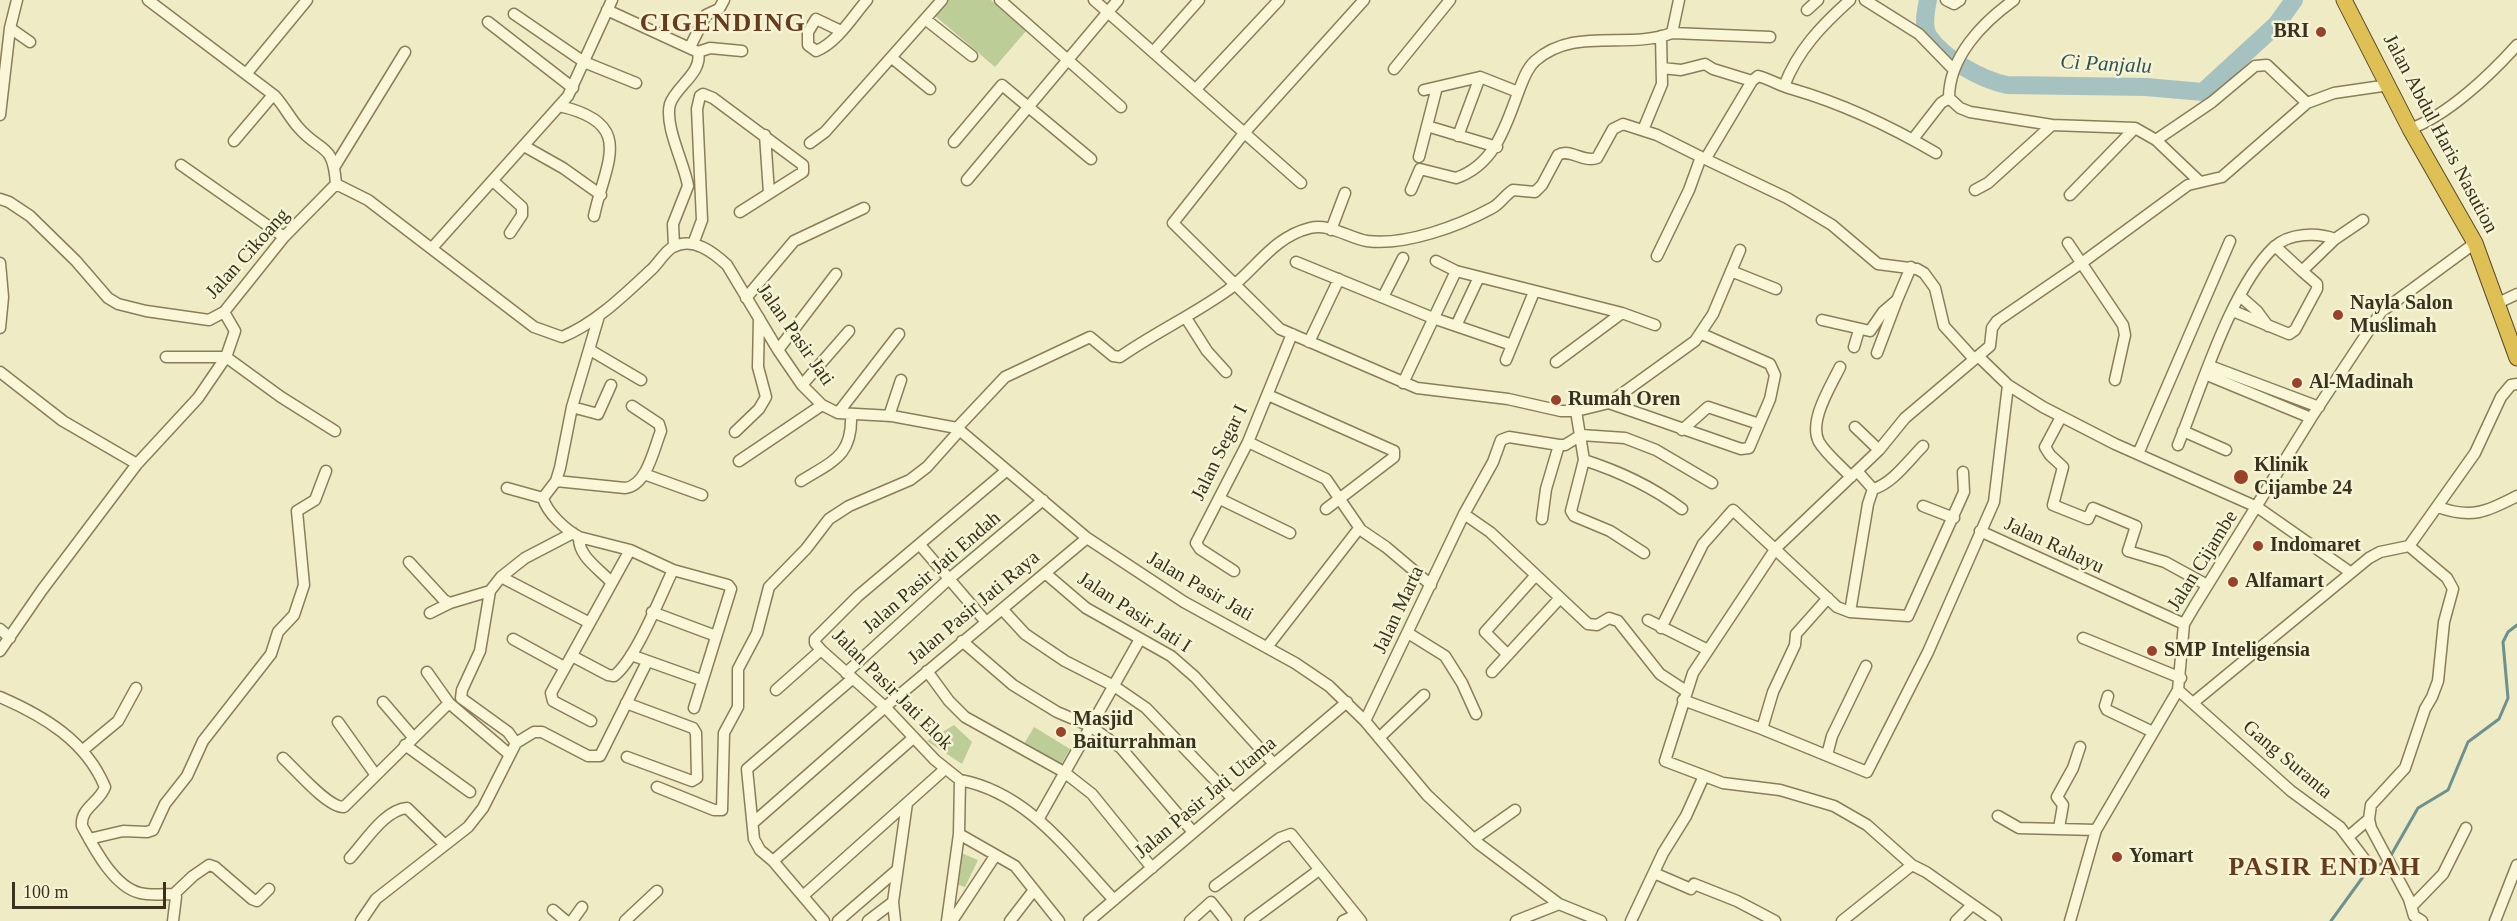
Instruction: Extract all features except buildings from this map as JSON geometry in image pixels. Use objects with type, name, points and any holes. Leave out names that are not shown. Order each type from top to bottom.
[{"type":"highway","name":"Jalan Abdul Haris Nasution","points":[[2344,0],[2389,84],[2410,129],[2475,243],[2517,358]]},
{"type":"street","points":[[0,112],[2,73],[17,0]]},
{"type":"street","points":[[148,0],[273,95],[290,113],[297,126],[330,152],[335,166],[336,183],[368,200],[534,327],[550,335],[562,337],[599,316],[654,268],[674,246],[693,244],[702,220],[697,109],[700,96],[703,94],[765,135],[804,165],[803,172],[740,212]]},
{"type":"street","points":[[246,74],[307,0]]},
{"type":"street","points":[[694,49],[706,15],[719,9],[724,0]]},
{"type":"street","points":[[841,31],[867,0]]},
{"type":"street","points":[[810,143],[825,132],[942,0]]},
{"type":"street","points":[[1000,0],[1121,107]]},
{"type":"street","points":[[1094,0],[1301,183]]},
{"type":"street","points":[[967,180],[1118,0]]},
{"type":"street","points":[[1153,52],[1199,0]]},
{"type":"street","points":[[1196,89],[1279,0]]},
{"type":"street","points":[[1364,0],[1245,132],[1173,223],[1280,329],[1417,388],[1508,399],[1561,411],[1576,411],[1610,403],[1702,334],[1740,250]]},
{"type":"street","points":[[1394,69],[1449,0]]},
{"type":"street","points":[[1643,130],[1660,90],[1666,35],[1679,0]]},
{"type":"street","points":[[1807,10],[1818,0]]},
{"type":"street","points":[[1784,87],[1793,64],[1804,46],[1850,0]]},
{"type":"street","points":[[1865,0],[1919,34],[1953,68]]},
{"type":"street","points":[[1946,0],[1954,4],[1960,0]]},
{"type":"street","points":[[1949,98],[1953,68],[1960,56],[1971,40],[2014,0]]},
{"type":"street","points":[[432,248],[573,88],[609,5],[694,49],[700,58],[696,70],[671,102],[669,110],[677,156],[688,186],[674,224],[674,246]]},
{"type":"street","points":[[514,14],[584,62],[636,84]]},
{"type":"street","points":[[925,19],[972,56]]},
{"type":"street","points":[[488,22],[573,88]]},
{"type":"street","points":[[10,28],[30,42]]},
{"type":"street","points":[[1411,190],[1418,170],[1459,178],[1487,159],[1497,147],[1518,92],[1535,61],[1552,51],[1587,40],[1666,35],[1770,37]]},
{"type":"street","points":[[2410,129],[2426,123],[2456,102],[2517,45]]},
{"type":"street","points":[[694,49],[742,51]]},
{"type":"street","points":[[335,166],[405,52]]},
{"type":"street","points":[[892,58],[930,89]]},
{"type":"street","points":[[1662,68],[1681,70],[1705,64],[1713,69],[1752,81]]},
{"type":"street","points":[[2156,140],[2212,102],[2254,66],[2267,65],[2307,103]]},
{"type":"street","points":[[1657,256],[1704,157],[1756,76],[1784,87],[1815,94],[1881,122],[1936,153]]},
{"type":"street","points":[[1424,90],[1480,77],[1518,92]]},
{"type":"street","points":[[1458,136],[1480,77]]},
{"type":"street","points":[[1996,921],[1926,872],[1912,865],[1867,825],[1834,806],[1780,790],[1740,786],[1704,776],[1664,759],[1692,673],[1776,548],[1879,450],[1905,418],[1990,345],[1992,328],[1997,321],[2083,262],[2188,185],[2222,177],[2307,103],[2334,93],[2389,84]]},
{"type":"street","points":[[954,142],[1002,85],[1091,159]]},
{"type":"street","points":[[1419,157],[1437,87]]},
{"type":"street","points":[[234,141],[273,95]]},
{"type":"street","points":[[1913,139],[1941,103],[1949,98]]},
{"type":"street","points":[[1949,98],[1960,108],[1970,112],[2052,124],[2135,128],[2156,140],[2199,182]]},
{"type":"street","points":[[559,106],[589,117],[605,129],[610,157],[594,216]]},
{"type":"street","points":[[657,787],[714,810],[722,810],[724,733],[738,707],[738,669],[757,633],[769,587],[806,549],[829,519],[849,506],[910,480],[927,467],[1005,377],[1036,360],[1090,337],[1113,356],[1120,357],[1186,318],[1234,285],[1267,251],[1293,233],[1313,227],[1331,230],[1359,240],[1383,243],[1409,240],[1495,207],[1513,190],[1535,192],[1542,185],[1554,158],[1562,152],[1591,160],[1600,155],[1616,125],[1623,124],[1643,130],[1704,157],[1787,198],[1832,225],[1878,264],[1911,267],[1924,273],[1931,281],[1939,299],[1942,322],[1976,357],[2008,385],[2061,417],[2258,507],[2350,572]]},
{"type":"street","points":[[1975,190],[1988,183],[2052,124]]},
{"type":"street","points":[[1427,126],[1497,147]]},
{"type":"street","points":[[2070,195],[2135,128]]},
{"type":"street","points":[[765,135],[769,193]]},
{"type":"street","points":[[524,146],[563,168],[601,195]]},
{"type":"street","points":[[181,165],[284,237]]},
{"type":"street","points":[[493,181],[522,207],[522,215],[510,233]]},
{"type":"street","name":"Jalan Cikoang","points":[[0,199],[9,202],[30,216],[76,261],[108,298],[118,304],[209,320],[224,312],[284,237],[336,183]]},
{"type":"street","points":[[1331,230],[1345,193]]},
{"type":"street","points":[[746,298],[794,241],[864,208]]},
{"type":"street","points":[[2302,271],[2335,239],[2362,220]]},
{"type":"street","points":[[2178,445],[2233,310],[2240,296],[2275,246],[2290,238],[2311,235],[2335,239]]},
{"type":"street","points":[[2138,454],[2230,241]]},
{"type":"street","points":[[2068,243],[2083,262],[2123,325],[2125,335],[2115,380]]},
{"type":"street","name":"Jalan Cijambe","points":[[2070,921],[2096,830],[2178,690],[2181,678],[2184,624],[2207,585],[2258,507],[2311,418],[2386,307],[2433,276],[2475,243]]},
{"type":"street","name":"Jalan Pasir Jati","points":[[693,244],[712,252],[727,265],[778,350],[802,385],[822,405],[838,413],[889,416],[959,429],[1087,538],[1184,602],[1267,646],[1329,686],[1365,721],[1427,795],[1474,839]]},
{"type":"street","points":[[2233,310],[2268,327],[2289,334],[2295,330],[2318,286],[2275,246]]},
{"type":"street","points":[[1383,297],[1403,258]]},
{"type":"street","points":[[1436,261],[1456,271],[1534,292],[1593,304],[1655,325]]},
{"type":"street","points":[[1296,262],[1433,318],[1512,345]]},
{"type":"street","points":[[0,263],[3,297],[0,328]]},
{"type":"street","points":[[1877,353],[1911,267]]},
{"type":"street","points":[[1403,383],[1456,271]]},
{"type":"street","points":[[1731,271],[1776,289]]},
{"type":"street","points":[[778,350],[836,274]]},
{"type":"street","points":[[1456,326],[1479,277]]},
{"type":"street","points":[[1309,342],[1339,279]]},
{"type":"street","points":[[1506,360],[1534,292]]},
{"type":"street","points":[[2498,303],[2517,294]]},
{"type":"street","points":[[2240,296],[2257,311],[2268,327]]},
{"type":"street","points":[[1822,320],[1870,331],[1883,312],[1897,300]]},
{"type":"street","points":[[0,651],[42,590],[137,464],[198,398],[226,357],[235,331],[224,312]]},
{"type":"street","points":[[1556,362],[1622,313]]},
{"type":"street","points":[[543,498],[556,481],[572,407],[599,316]]},
{"type":"street","points":[[735,432],[759,409],[766,397],[758,367],[759,318]]},
{"type":"street","points":[[1186,318],[1207,351],[1226,372]]},
{"type":"street","points":[[1854,348],[1859,330]]},
{"type":"street","points":[[802,385],[849,331]]},
{"type":"street","points":[[838,413],[899,334]]},
{"type":"street","name":"Jalan Segar I","points":[[1234,571],[1200,549],[1196,543],[1248,442],[1292,334]]},
{"type":"street","points":[[1610,403],[1682,430],[1742,449],[1749,448],[1768,409],[1775,375],[1770,364],[1702,334]]},
{"type":"street","points":[[590,350],[641,380]]},
{"type":"street","points":[[166,357],[226,357],[281,397],[336,431]]},
{"type":"street","points":[[1839,367],[1816,423],[1818,439],[1873,489]]},
{"type":"street","points":[[2208,370],[2257,389],[2319,406]]},
{"type":"street","points":[[0,372],[63,421],[137,464]]},
{"type":"street","points":[[889,416],[901,380]]},
{"type":"street","points":[[2194,702],[2350,572],[2380,552],[2409,546],[2475,453],[2501,397],[2511,385],[2517,384]]},
{"type":"street","points":[[572,407],[598,414],[612,385]]},
{"type":"street","name":"Jalan Rahayu","points":[[2008,385],[1999,445],[1999,478],[1994,502],[1980,531],[2061,570],[2184,624]]},
{"type":"street","points":[[2257,389],[2311,418]]},
{"type":"street","points":[[1268,395],[1394,450],[1394,457],[1326,509]]},
{"type":"street","points":[[739,461],[822,405]]},
{"type":"street","points":[[556,481],[632,487],[644,474],[661,430],[659,424],[632,406]]},
{"type":"street","points":[[1682,430],[1708,407],[1759,424]]},
{"type":"street","points":[[1576,411],[1584,460],[1571,512],[1574,516],[1610,531],[1644,554]]},
{"type":"street","points":[[801,481],[838,457],[851,438],[851,414]]},
{"type":"street","points":[[2061,417],[2045,447],[2050,455],[2063,466],[2053,505],[2088,519],[2093,508],[2136,526],[2128,551],[2165,562],[2207,585]]},
{"type":"street","points":[[1855,427],[1879,450]]},
{"type":"street","points":[[2183,431],[2226,450]]},
{"type":"street","points":[[1542,519],[1546,489],[1559,445],[1565,445],[1581,435],[1625,438],[1656,450],[1712,483]]},
{"type":"street","name":"Jalan Marta","points":[[1365,721],[1464,514],[1493,462],[1501,440],[1509,437],[1559,445]]},
{"type":"street","points":[[1248,442],[1326,479],[1361,530],[1386,547],[1431,585]]},
{"type":"street","points":[[1850,612],[1868,504],[1873,489],[1897,473],[1923,446]]},
{"type":"street","points":[[1584,460],[1620,472],[1653,488],[1682,509]]},
{"type":"street","points":[[89,839],[123,831],[151,831],[165,804],[187,776],[203,741],[271,654],[278,632],[294,615],[304,585],[297,511],[315,500],[326,471]]},
{"type":"street","name":"Jalan Pasir Jati Elok","points":[[960,780],[912,739],[885,706],[815,643],[817,636],[858,596],[1006,471]]},
{"type":"street","points":[[1661,628],[1703,544],[1730,510],[1735,510],[1837,606],[1850,612],[1908,616],[1954,519],[1964,492],[1963,472]]},
{"type":"street","points":[[644,474],[702,495]]},
{"type":"street","points":[[507,488],[543,498]]},
{"type":"street","points":[[543,498],[545,505],[576,535],[630,550],[673,570],[728,585],[731,589],[694,708]]},
{"type":"street","points":[[1220,499],[1290,533]]},
{"type":"street","points":[[2438,507],[2466,514],[2478,513],[2516,499]]},
{"type":"street","name":"Jalan Pasir Jati Endah","points":[[754,822],[747,769],[849,676],[949,579],[1043,500]]},
{"type":"street","points":[[1923,506],[1954,519]]},
{"type":"street","points":[[1464,514],[1490,532],[1588,624],[1597,625],[1611,618],[1660,674],[1684,696],[1867,772],[1928,652],[1980,531]]},
{"type":"street","points":[[1267,646],[1356,531],[1361,530]]},
{"type":"street","points":[[516,743],[508,732],[461,698],[480,651],[490,591],[501,577],[539,549],[576,535]]},
{"type":"street","points":[[576,535],[583,554],[610,581]]},
{"type":"street","name":"Jalan Pasir Jati Raya","points":[[754,822],[962,640],[1087,538]]},
{"type":"street","points":[[920,545],[986,622]]},
{"type":"street","points":[[2409,546],[2447,578],[2453,589],[2444,622],[2438,681],[2425,709],[2405,768],[2372,805],[2369,819],[2414,916]]},
{"type":"street","points":[[591,722],[553,701],[551,693],[610,581],[630,550]]},
{"type":"street","points":[[409,562],[444,600],[450,603]]},
{"type":"street","points":[[572,656],[614,676],[622,670],[673,570]]},
{"type":"street","name":"Jalan Pasir Jati I","points":[[1045,573],[1086,608],[1171,656],[1196,677],[1274,764]]},
{"type":"street","points":[[1508,655],[1485,633],[1536,575]]},
{"type":"street","points":[[501,577],[588,622]]},
{"type":"street","points":[[430,613],[450,603],[490,591]]},
{"type":"street","points":[[1492,672],[1560,598]]},
{"type":"street","points":[[1762,729],[1768,705],[1795,645],[1796,634],[1828,598]]},
{"type":"street","points":[[1002,609],[1025,634],[1065,661],[1114,687],[1146,708],[1233,799]]},
{"type":"street","points":[[652,612],[716,636]]},
{"type":"street","points":[[1648,620],[1708,650]]},
{"type":"street","points":[[0,629],[10,638]]},
{"type":"street","points":[[1408,633],[1445,656],[1462,683],[1476,714]]},
{"type":"street","points":[[2083,638],[2181,678]]},
{"type":"street","points":[[513,639],[564,667]]},
{"type":"street","points":[[1039,818],[1140,639]]},
{"type":"street","points":[[962,640],[1013,685],[1057,712],[1090,726],[1121,748],[1193,832]]},
{"type":"street","points":[[776,690],[821,650]]},
{"type":"street","points":[[631,655],[701,680]]},
{"type":"street","points":[[361,921],[376,899],[468,827],[483,808],[508,754],[516,743],[534,732],[542,732],[588,756],[600,756],[647,662]]},
{"type":"street","points":[[1827,755],[1832,736],[1866,666]]},
{"type":"street","points":[[927,671],[949,701],[965,717],[1064,772],[1092,794],[1152,867]]},
{"type":"street","points":[[427,672],[449,703],[508,754]]},
{"type":"street","points":[[83,750],[118,721],[136,688]]},
{"type":"street","name":"Gang Suranta","points":[[2178,690],[2291,791],[2340,827],[2368,864]]},
{"type":"street","points":[[1379,738],[1424,695]]},
{"type":"street","points":[[2108,696],[2107,710],[2153,732]]},
{"type":"street","points":[[0,697],[28,710],[64,732],[83,750],[105,787],[102,795],[84,813],[82,826],[124,886],[151,895],[174,894],[209,865],[215,867],[252,899],[257,901],[269,889]]},
{"type":"street","points":[[384,702],[409,741],[470,792]]},
{"type":"street","points":[[626,702],[693,728],[696,734],[697,778],[692,781],[627,757]]},
{"type":"street","name":"Jalan Pasir Jati Utama","points":[[1089,921],[1347,702]]},
{"type":"street","points":[[283,758],[327,800],[338,807],[350,803],[375,774],[449,703]]},
{"type":"street","points":[[338,722],[375,774]]},
{"type":"street","points":[[773,861],[912,739]]},
{"type":"street","points":[[2059,828],[2063,805],[2057,797],[2073,768],[2080,747]]},
{"type":"street","points":[[804,895],[945,769]]},
{"type":"street","points":[[1631,921],[1704,776]]},
{"type":"street","points":[[947,921],[959,834],[960,780],[979,783],[1011,799],[1039,818],[1114,900]]},
{"type":"street","points":[[895,921],[893,902],[907,804]]},
{"type":"street","points":[[350,858],[390,814],[400,809],[407,808],[444,844]]},
{"type":"street","points":[[1515,810],[1474,839],[1559,904],[1602,921]]},
{"type":"street","points":[[1998,816],[2016,828],[2096,830]]},
{"type":"street","points":[[2348,837],[2369,819]]},
{"type":"street","points":[[754,822],[757,845],[804,895],[824,921]]},
{"type":"street","points":[[2414,916],[2443,874],[2466,828]]},
{"type":"street","points":[[959,834],[1015,866],[1059,921]]},
{"type":"street","points":[[1215,886],[1280,838],[1291,834],[1359,918],[1343,921]]},
{"type":"street","points":[[952,921],[995,856]]},
{"type":"street","points":[[1842,921],[1912,865]]},
{"type":"street","points":[[2495,921],[2517,865]]},
{"type":"street","points":[[838,921],[897,870]]},
{"type":"street","points":[[1250,921],[1319,870]]},
{"type":"street","points":[[1654,873],[1679,886],[1691,888],[1694,884],[1720,893],[1775,921]]},
{"type":"street","points":[[1010,921],[1034,890]]},
{"type":"street","points":[[625,921],[657,891]]},
{"type":"street","points":[[173,921],[176,897],[174,894]]},
{"type":"street","points":[[868,921],[893,902]]},
{"type":"street","points":[[1190,921],[1211,902],[1226,921]]},
{"type":"street","points":[[1516,921],[1559,904]]},
{"type":"street","points":[[1956,921],[1972,905]]},
{"type":"street","points":[[572,921],[582,907]]},
{"type":"street","points":[[553,910],[566,921]]},
{"type":"green space","points":[[948,0],[991,0],[1026,31],[995,67],[934,15]]},
{"type":"green space","points":[[954,725],[972,742],[962,764],[927,741]]},
{"type":"green space","points":[[1034,727],[1070,749],[1060,766],[1024,744]]},
{"type":"green space","points":[[961,853],[978,860],[965,887],[953,883]]},
{"type":"waterway","name":"Ci Panjalu","points":[[1928,0],[1925,18],[1929,37],[1954,61],[1997,82],[2007,85],[2146,87],[2203,92],[2276,25],[2294,0]]},
{"type":"waterway","points":[[2390,857],[2418,808],[2448,790],[2468,742],[2499,719],[2508,698],[2503,642],[2508,632],[2517,625]]},
{"type":"waterway","points":[[2331,921],[2368,870],[2385,862]]},
{"type":"place","name":"BRI","points":[[2321,32]]},
{"type":"place","name":"Nayla Salon Muslimah","points":[[2338,315]]},
{"type":"place","name":"Al-Madinah","points":[[2297,383]]},
{"type":"place","name":"Rumah Oren","points":[[1556,400]]},
{"type":"place","name":"Klinik Cijambe 24","points":[[2241,477]]},
{"type":"place","name":"Indomaret","points":[[2258,546]]},
{"type":"place","name":"Alfamart","points":[[2233,582]]},
{"type":"place","name":"SMP Inteligensia","points":[[2152,651]]},
{"type":"place","name":"Masjid Baiturrahman","points":[[1061,732]]},
{"type":"place","name":"Yomart","points":[[2117,857]]},
{"type":"district","name":"CIGENDING","points":[[723,24]]},
{"type":"district","name":"PASIR ENDAH","points":[[2325,868]]}]
